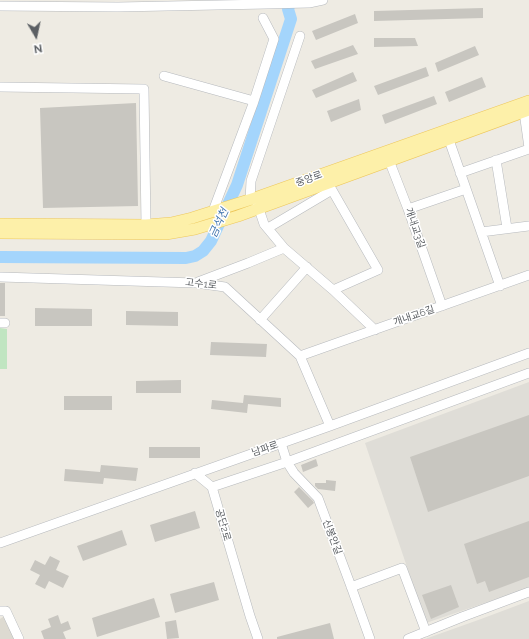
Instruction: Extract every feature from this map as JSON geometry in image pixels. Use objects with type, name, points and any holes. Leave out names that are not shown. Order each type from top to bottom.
[{"type":"main road","name":"중앙로","points":[[0,233],[166,234],[195,229],[238,216],[254,202],[388,156],[529,101]]},
{"type":"main road","name":"중앙로","points":[[254,202],[330,187],[388,156],[448,140],[526,111]]},
{"type":"main road","points":[[0,224],[146,225],[171,223],[212,211],[254,202]]},
{"type":"street","points":[[0,6],[118,3],[267,4],[310,3],[323,0]]},
{"type":"street","points":[[212,211],[254,101],[274,40],[263,18]]},
{"type":"street","points":[[300,36],[251,181],[254,202],[264,224],[284,248],[333,290],[375,330]]},
{"type":"street","points":[[164,76],[254,101]]},
{"type":"street","points":[[0,87],[144,89],[146,225]]},
{"type":"street","points":[[460,173],[529,148],[526,111]]},
{"type":"street","points":[[448,140],[500,286]]},
{"type":"street","name":"개내교3길","points":[[388,156],[442,306]]},
{"type":"street","points":[[496,160],[507,228]]},
{"type":"street","points":[[268,228],[330,187],[378,270],[333,290]]},
{"type":"street","points":[[408,209],[466,189]]},
{"type":"street","points":[[481,232],[529,226]]},
{"type":"street","points":[[196,283],[284,248]]},
{"type":"street","points":[[260,320],[307,267]]},
{"type":"street","name":"개내교6길","points":[[300,356],[529,275]]},
{"type":"street","name":"고수1로","points":[[0,277],[196,283],[225,287],[300,356],[330,426]]},
{"type":"street","name":"남파로","points":[[0,543],[330,426],[529,353]]},
{"type":"street","points":[[196,473],[212,487],[287,462],[529,373]]},
{"type":"street","name":"신봉안길","points":[[281,443],[287,462],[294,473],[318,498],[370,639]]},
{"type":"street","name":"공단2로","points":[[212,487],[258,639]]},
{"type":"street","points":[[351,586],[402,568],[426,632]]},
{"type":"street","points":[[408,639],[529,592]]},
{"type":"street","points":[[0,611],[6,611],[19,639]]},
{"type":"shaded area","points":[[529,382],[529,588],[426,623],[365,443]]},
{"type":"shaded area","points":[[529,601],[529,639],[425,639],[481,619]]},
{"type":"shaded area","points":[[6,615],[18,639],[0,639],[0,619]]},
{"type":"green space","points":[[0,328],[7,329],[7,369],[0,369]]},
{"type":"building","points":[[483,8],[483,18],[374,21],[374,11]]},
{"type":"building","points":[[355,14],[358,23],[316,40],[312,31]]},
{"type":"building","points":[[374,38],[415,38],[418,46],[374,47]]},
{"type":"building","points":[[353,45],[358,54],[315,69],[311,61]]},
{"type":"building","points":[[475,46],[479,55],[438,72],[435,63]]},
{"type":"building","points":[[426,67],[429,76],[378,95],[374,86]]},
{"type":"building","points":[[353,72],[357,81],[316,98],[312,90]]},
{"type":"building","points":[[482,77],[486,87],[449,102],[445,92]]},
{"type":"building","points":[[434,96],[437,104],[385,124],[382,115]]},
{"type":"building","points":[[359,99],[361,110],[331,122],[327,111]]},
{"type":"building","points":[[136,103],[138,206],[43,208],[40,108]]},
{"type":"building","points":[[0,283],[5,283],[5,316],[0,316]]},
{"type":"building","points":[[35,308],[92,309],[92,326],[35,326]]},
{"type":"building","points":[[126,311],[178,312],[178,326],[126,325]]},
{"type":"building","points":[[211,342],[267,344],[266,357],[210,355]]},
{"type":"building","points":[[181,380],[181,393],[136,393],[136,381]]},
{"type":"building","points":[[244,395],[281,398],[281,407],[248,404],[247,413],[211,409],[212,400],[243,403]]},
{"type":"building","points":[[64,396],[112,396],[112,410],[64,410]]},
{"type":"building","points":[[529,415],[529,476],[428,512],[410,457]]},
{"type":"building","points":[[149,447],[200,447],[200,458],[149,458]]},
{"type":"building","points":[[316,459],[318,466],[303,472],[301,465]]},
{"type":"building","points":[[101,465],[138,468],[136,481],[104,478],[103,484],[64,481],[65,469],[100,472]]},
{"type":"building","points":[[326,480],[336,481],[335,491],[318,489],[315,486],[315,483],[326,483]]},
{"type":"building","points":[[299,487],[314,503],[308,508],[294,492]]},
{"type":"building","points":[[195,511],[200,528],[155,542],[150,525]]},
{"type":"building","points":[[529,521],[529,577],[489,592],[485,581],[477,584],[464,544]]},
{"type":"building","points":[[122,530],[127,545],[83,561],[77,546]]},
{"type":"building","points":[[50,556],[60,561],[56,570],[69,576],[63,588],[49,581],[45,589],[35,584],[40,575],[30,570],[35,560],[45,565]]},
{"type":"building","points":[[214,582],[219,600],[175,613],[170,594]]},
{"type":"building","points":[[451,585],[459,607],[431,619],[422,595]]},
{"type":"building","points":[[154,598],[160,617],[97,637],[92,618]]},
{"type":"building","points":[[58,615],[61,624],[68,621],[71,629],[63,632],[66,639],[44,639],[41,631],[51,627],[48,619]]},
{"type":"building","points":[[176,620],[179,638],[167,639],[165,622]]},
{"type":"building","points":[[330,623],[334,639],[277,639],[277,637]]},
{"type":"waterway","name":"금석천","points":[[0,257],[186,258],[195,256],[203,251],[211,241],[237,185],[291,19],[288,9],[291,0]]}]
